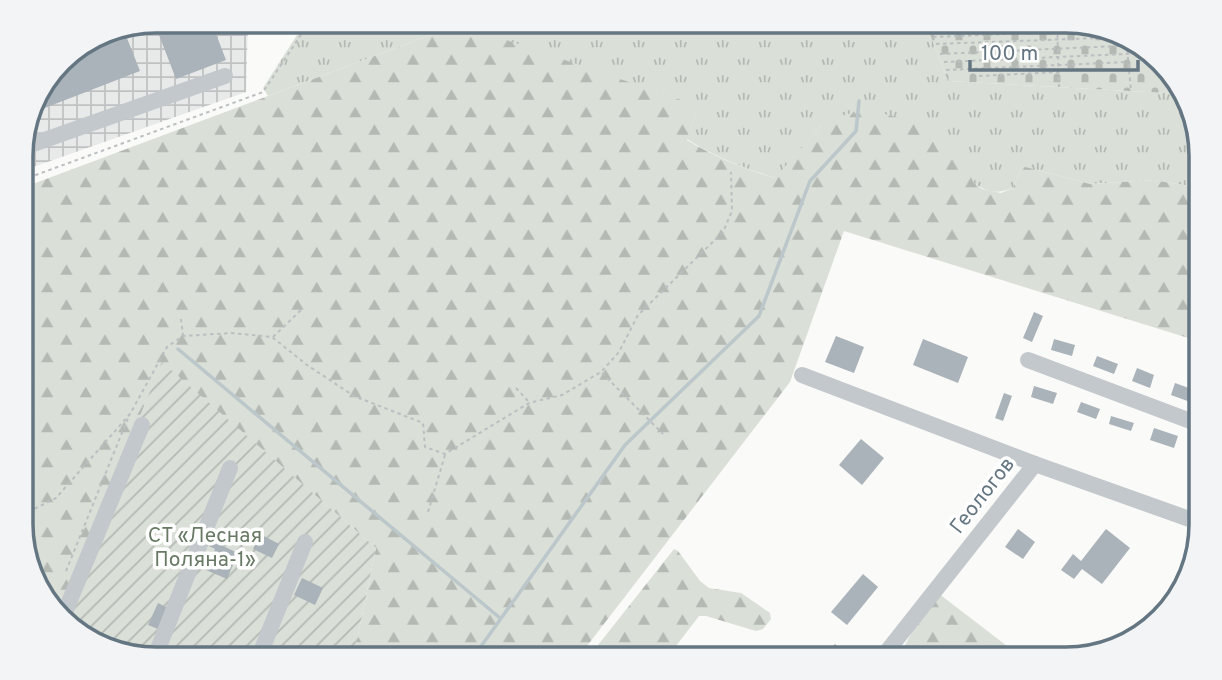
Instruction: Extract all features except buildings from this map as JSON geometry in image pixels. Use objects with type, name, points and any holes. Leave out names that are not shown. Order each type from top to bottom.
[{"type":"street","points":[[34,144],[225,76]]},
{"type":"street","points":[[1028,360],[1188,420]]},
{"type":"street","points":[[802,375],[1035,464]]},
{"type":"street","points":[[67,608],[142,425]]},
{"type":"street","name":"Геологов","points":[[891,646],[1035,464],[1188,519]]},
{"type":"street","points":[[159,647],[230,468]]},
{"type":"street","points":[[263,647],[305,542]]},
{"type":"path","points":[[33,176],[263,92],[302,33]]},
{"type":"path","points":[[933,37],[1032,33]]},
{"type":"path","points":[[1057,33],[1059,87]]},
{"type":"path","points":[[936,44],[1101,38]]},
{"type":"path","points":[[940,54],[1118,45]]},
{"type":"path","points":[[1127,50],[1131,91]]},
{"type":"path","points":[[944,62],[1133,54]]},
{"type":"path","points":[[946,70],[1128,62]]},
{"type":"path","points":[[979,76],[1059,72]]},
{"type":"path","points":[[428,512],[445,454],[530,403],[562,395],[601,372],[619,352],[638,315],[723,232],[732,211],[732,172]]},
{"type":"path","points":[[272,337],[301,310]]},
{"type":"path","points":[[181,319],[183,336]]},
{"type":"path","points":[[66,571],[130,414],[167,347],[183,336],[231,333],[272,337],[307,365],[354,396],[422,424],[425,447],[445,454]]},
{"type":"path","points":[[601,372],[663,434]]},
{"type":"path","points":[[516,388],[530,403]]},
{"type":"path","points":[[33,510],[56,498],[130,414]]},
{"type":"shaded area","points":[[156,33],[248,33],[246,92],[33,167],[36,132],[43,109],[54,88],[75,64],[88,54],[124,37]]},
{"type":"green space","points":[[298,33],[436,33],[268,96],[263,88]]},
{"type":"green space","points":[[436,33],[486,33],[693,104],[696,114],[687,140],[730,162],[775,178],[822,125],[847,114],[878,112],[927,126],[958,145],[973,182],[982,189],[1001,193],[1013,188],[1022,166],[1090,184],[1153,180],[1188,186],[1188,338],[844,231],[790,382],[587,647],[356,647],[376,548],[162,363],[63,604],[54,592],[40,563],[33,524],[33,184]]},
{"type":"green space","points":[[484,33],[930,33],[948,81],[1171,93],[1186,132],[1188,186],[1153,180],[1090,184],[1022,166],[1013,188],[992,191],[822,125],[776,178],[730,162],[687,139],[696,114]]},
{"type":"green space","points":[[930,33],[1066,33],[1098,37],[1127,50],[1153,69],[1171,93],[948,81]]},
{"type":"green space","name":"СТ «Лесная Поляна-1»","points":[[162,362],[376,548],[356,647],[140,646],[124,643],[95,630],[63,604]]},
{"type":"green space","points":[[674,549],[709,588],[741,593],[770,613],[771,619],[763,629],[756,631],[699,616],[676,646],[597,647]]},
{"type":"green space","points":[[938,593],[1007,646],[905,646]]},
{"type":"waterway","points":[[481,647],[625,445],[759,316],[810,181],[856,131],[859,101]]},
{"type":"waterway","points":[[178,349],[500,618]]}]
